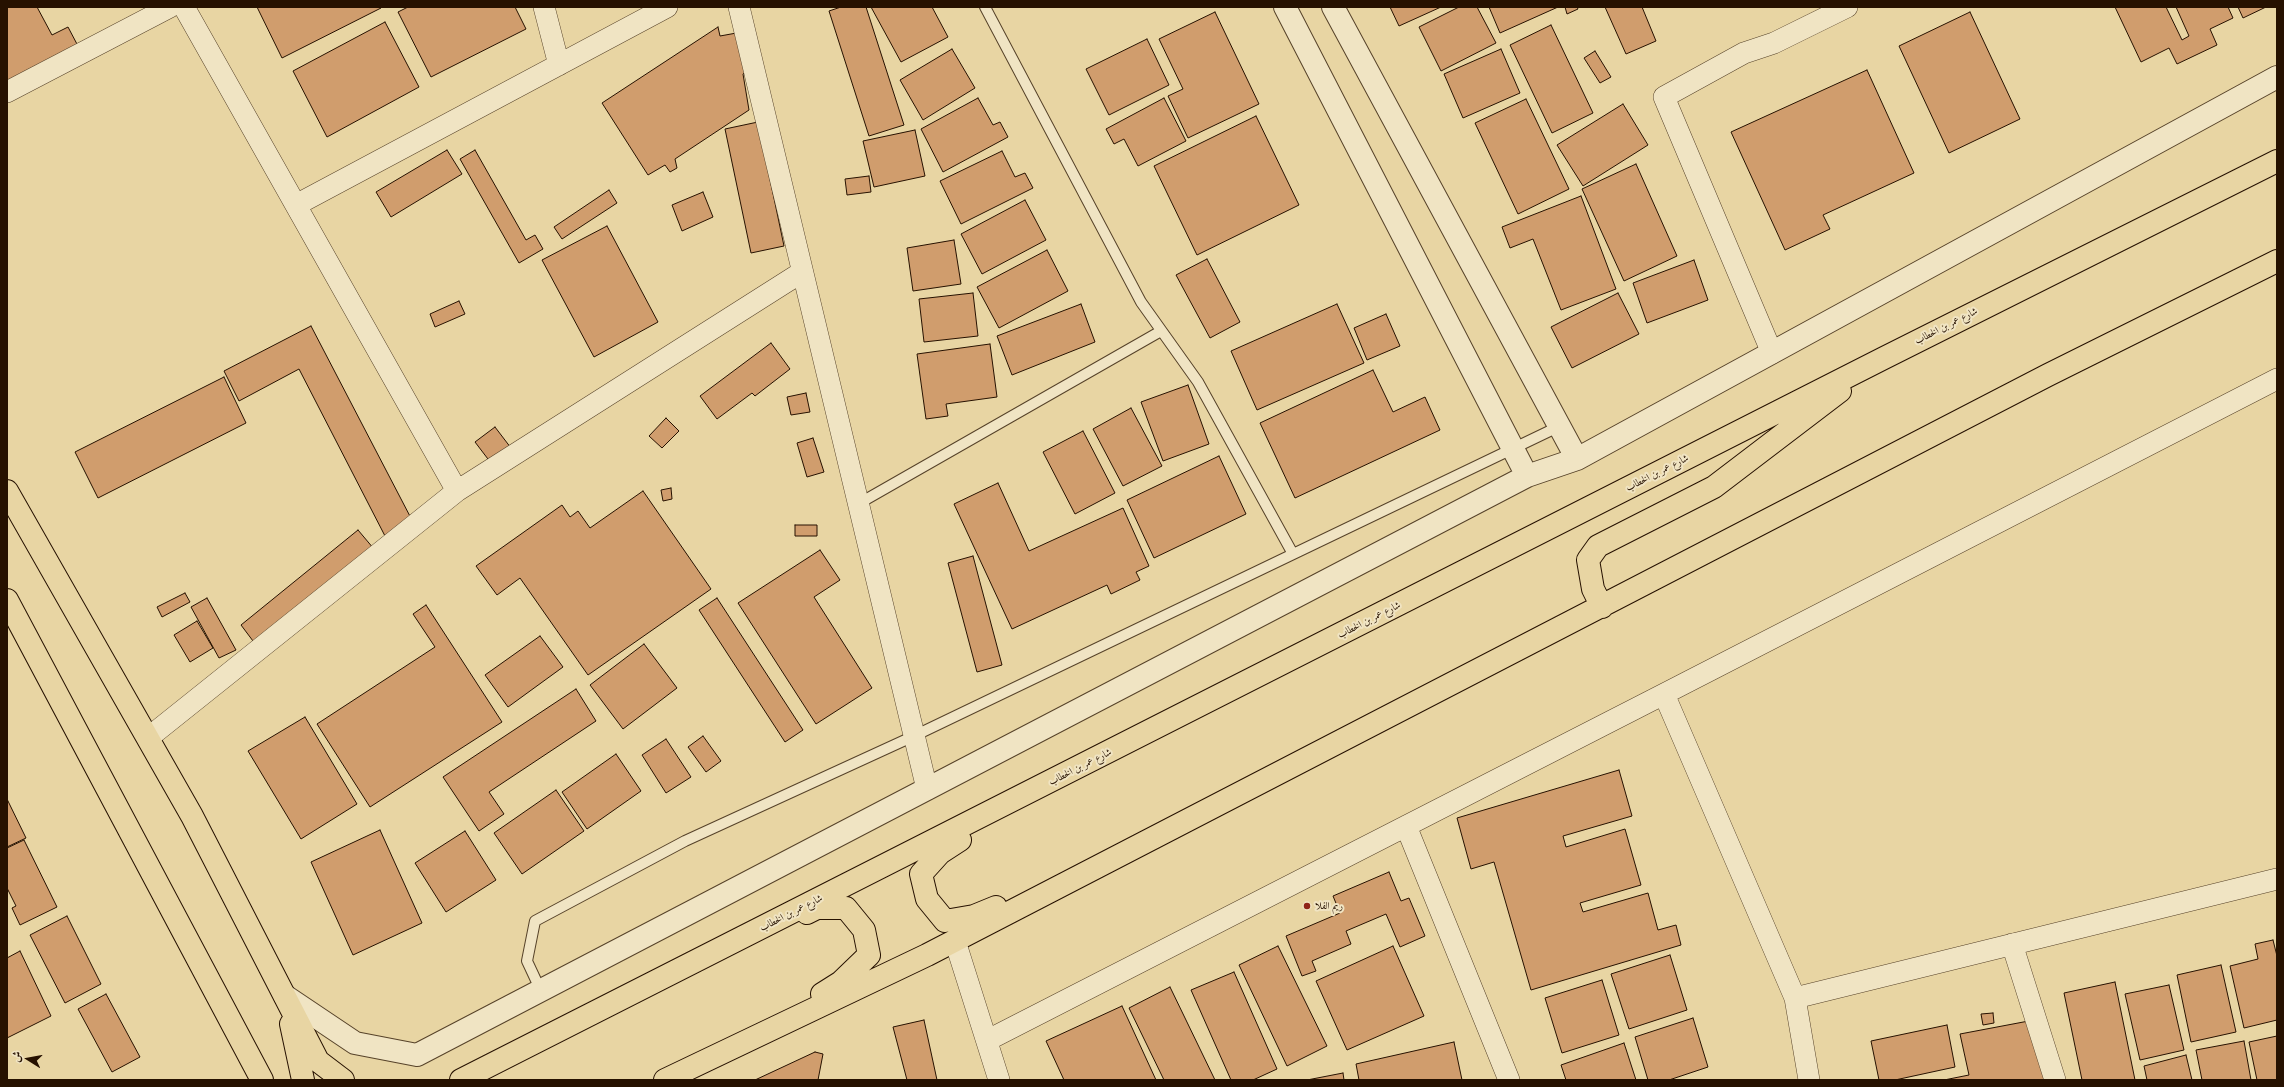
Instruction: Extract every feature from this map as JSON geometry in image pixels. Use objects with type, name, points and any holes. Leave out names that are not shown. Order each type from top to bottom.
[{"type":"main road","name":"شارع عمر بن الخطاب","points":[[461,1080],[1884,358],[2277,161]]},
{"type":"main road","points":[[665,1080],[955,941],[2048,375],[2277,261]]},
{"type":"main road","points":[[1602,607],[1593,589],[1588,560],[1598,546],[1714,487],[1884,358]]},
{"type":"main road","points":[[7,490],[192,816],[318,1061],[342,1080]]},
{"type":"main road","points":[[7,600],[248,1069],[262,1080]]},
{"type":"main road","points":[[1048,783],[940,852],[921,874],[927,899],[945,920],[974,916],[1108,862]]},
{"type":"main road","points":[[682,968],[817,908],[846,908],[864,930],[869,955],[841,982],[738,1046]]},
{"type":"main road","points":[[284,996],[302,1080]]},
{"type":"street","points":[[7,92],[170,7]]},
{"type":"street","points":[[184,7],[457,491]]},
{"type":"street","points":[[544,7],[559,65]]},
{"type":"street","points":[[296,205],[667,7]]},
{"type":"street","points":[[1285,7],[1527,476]]},
{"type":"street","points":[[1333,7],[1577,459]]},
{"type":"street","points":[[1772,352],[1664,98],[1744,53],[1774,43],[1847,7]]},
{"type":"street","points":[[742,8],[802,272],[927,789]]},
{"type":"street","points":[[284,996],[355,1043],[417,1055],[1527,476],[1577,459],[2277,77]]},
{"type":"street","points":[[148,738],[457,491],[802,272]]},
{"type":"street","points":[[988,1040],[2277,379]]},
{"type":"street","points":[[1664,694],[1795,998],[1809,1080]]},
{"type":"street","points":[[1406,826],[1509,1080]]},
{"type":"street","points":[[1795,998],[2277,878]]},
{"type":"street","points":[[955,941],[988,1040],[999,1080]]},
{"type":"street","points":[[2012,944],[2055,1080]]},
{"type":"lane","points":[[985,7],[1141,302],[1198,382],[1294,554]]},
{"type":"lane","points":[[858,504],[1161,331]]},
{"type":"lane","points":[[541,991],[527,962],[535,921],[685,841],[914,736],[1560,426]]},
{"type":"building","points":[[7,7],[37,7],[52,35],[68,27],[78,46],[7,82]]},
{"type":"building","points":[[257,7],[381,7],[381,8],[282,58]]},
{"type":"building","points":[[408,7],[515,7],[526,29],[431,77],[398,12]]},
{"type":"building","points":[[841,7],[866,7],[904,125],[869,136],[829,11]]},
{"type":"building","points":[[871,7],[932,7],[948,37],[901,62]]},
{"type":"building","points":[[1390,7],[1441,7],[1399,26]]},
{"type":"building","points":[[1459,7],[1477,7],[1496,43],[1441,71],[1419,27]]},
{"type":"building","points":[[1489,7],[1558,7],[1500,33]]},
{"type":"building","points":[[1565,7],[1577,7],[1578,9],[1567,14]]},
{"type":"building","points":[[1605,7],[1642,7],[1656,41],[1626,54]]},
{"type":"building","points":[[2115,7],[2166,7],[2182,40],[2189,36],[2176,7],[2228,7],[2233,18],[2210,29],[2217,45],[2177,64],[2169,48],[2141,62]]},
{"type":"building","points":[[2238,7],[2266,7],[2243,18]]},
{"type":"building","points":[[1215,12],[1259,104],[1188,138],[1168,96],[1183,89],[1159,39]]},
{"type":"building","points":[[1970,12],[2020,119],[1949,153],[1899,46]]},
{"type":"building","points":[[385,22],[419,87],[327,137],[293,71]]},
{"type":"building","points":[[1551,25],[1593,113],[1552,133],[1510,45]]},
{"type":"building","points":[[718,27],[720,36],[742,32],[748,70],[743,74],[749,110],[675,159],[677,168],[670,172],[665,165],[648,175],[602,103]]},
{"type":"building","points":[[1147,39],[1169,85],[1109,115],[1086,69]]},
{"type":"building","points":[[952,49],[975,88],[923,120],[900,80]]},
{"type":"building","points":[[1501,49],[1520,93],[1463,118],[1444,74]]},
{"type":"building","points":[[1595,51],[1611,77],[1600,83],[1584,58]]},
{"type":"building","points":[[1867,70],[1914,173],[1823,215],[1830,229],[1785,250],[1731,132]]},
{"type":"building","points":[[978,98],[993,125],[1000,122],[1008,137],[943,172],[921,129]]},
{"type":"building","points":[[1164,98],[1186,141],[1138,166],[1124,139],[1114,144],[1106,129]]},
{"type":"building","points":[[1526,99],[1569,189],[1518,214],[1475,123]]},
{"type":"building","points":[[1623,104],[1648,145],[1583,186],[1557,145]]},
{"type":"building","points":[[1256,116],[1299,205],[1197,255],[1154,166]]},
{"type":"building","points":[[758,122],[784,246],[751,253],[725,129]]},
{"type":"building","points":[[915,130],[925,176],[874,187],[863,141]]},
{"type":"building","points":[[447,150],[462,174],[391,217],[376,192]]},
{"type":"building","points":[[475,150],[526,240],[535,235],[543,249],[519,263],[460,159]]},
{"type":"building","points":[[1002,151],[1015,177],[1025,173],[1033,188],[961,224],[940,181]]},
{"type":"building","points":[[1636,164],[1677,256],[1624,281],[1582,189]]},
{"type":"building","points":[[869,176],[871,192],[847,195],[845,179]]},
{"type":"building","points":[[609,190],[617,203],[562,239],[554,227]]},
{"type":"building","points":[[703,192],[713,217],[682,231],[672,205]]},
{"type":"building","points":[[1581,196],[1616,289],[1561,310],[1533,239],[1510,248],[1502,227]]},
{"type":"building","points":[[1025,200],[1046,240],[982,274],[961,234]]},
{"type":"building","points":[[607,226],[658,322],[594,357],[542,260]]},
{"type":"building","points":[[954,240],[961,284],[913,291],[907,248]]},
{"type":"building","points":[[1047,250],[1068,291],[999,328],[977,287]]},
{"type":"building","points":[[1207,259],[1240,322],[1210,338],[1176,275]]},
{"type":"building","points":[[1694,260],[1708,300],[1647,323],[1633,283]]},
{"type":"building","points":[[973,293],[978,336],[924,342],[919,299]]},
{"type":"building","points":[[1618,293],[1639,334],[1572,368],[1551,327]]},
{"type":"building","points":[[459,301],[465,314],[435,327],[430,314]]},
{"type":"building","points":[[1081,304],[1095,342],[1012,375],[997,336]]},
{"type":"building","points":[[1337,304],[1364,363],[1257,410],[1231,351]]},
{"type":"building","points":[[1386,314],[1400,346],[1367,360],[1354,328]]},
{"type":"building","points":[[311,326],[413,522],[385,536],[299,369],[239,401],[224,371]]},
{"type":"building","points":[[771,343],[790,369],[755,396],[752,393],[717,419],[700,396]]},
{"type":"building","points":[[990,344],[997,397],[946,404],[948,416],[926,419],[917,354]]},
{"type":"building","points":[[1373,370],[1393,412],[1425,397],[1440,430],[1295,498],[1260,423]]},
{"type":"building","points":[[224,377],[246,423],[98,498],[75,452]]},
{"type":"building","points":[[1188,385],[1209,444],[1163,461],[1141,402]]},
{"type":"building","points":[[806,393],[810,412],[791,415],[787,397]]},
{"type":"building","points":[[1131,408],[1162,466],[1123,486],[1093,429]]},
{"type":"building","points":[[666,418],[679,431],[662,448],[649,436]]},
{"type":"building","points":[[495,427],[511,448],[491,463],[475,442]]},
{"type":"building","points":[[1083,431],[1115,493],[1075,514],[1043,452]]},
{"type":"building","points":[[813,438],[824,472],[807,477],[797,443]]},
{"type":"building","points":[[1219,456],[1246,514],[1154,558],[1127,500]]},
{"type":"building","points":[[998,483],[1029,551],[1123,508],[1149,566],[1136,572],[1140,580],[1111,594],[1107,585],[1012,629],[954,504]]},
{"type":"building","points":[[671,488],[672,499],[663,501],[661,490]]},
{"type":"building","points":[[643,491],[711,589],[588,675],[520,578],[497,595],[476,566],[562,505],[570,517],[578,511],[590,528]]},
{"type":"building","points":[[795,525],[817,525],[817,536],[795,536]]},
{"type":"building","points":[[358,530],[374,549],[256,645],[241,625]]},
{"type":"building","points":[[820,550],[840,580],[814,597],[872,688],[816,724],[738,603]]},
{"type":"building","points":[[973,556],[1002,665],[977,672],[948,563]]},
{"type":"building","points":[[185,593],[190,602],[162,617],[157,607]]},
{"type":"building","points":[[207,598],[236,650],[219,658],[191,607]]},
{"type":"building","points":[[717,598],[803,730],[785,742],[699,610]]},
{"type":"building","points":[[426,605],[502,722],[370,807],[317,724],[435,647],[413,614]]},
{"type":"building","points":[[197,621],[213,648],[190,662],[174,635]]},
{"type":"building","points":[[540,636],[563,667],[508,707],[485,675]]},
{"type":"building","points":[[644,644],[677,688],[623,729],[590,685]]},
{"type":"building","points":[[576,689],[596,721],[489,792],[504,814],[479,831],[443,777]]},
{"type":"building","points":[[305,717],[357,804],[301,839],[248,751]]},
{"type":"building","points":[[703,736],[721,761],[706,772],[688,747]]},
{"type":"building","points":[[666,739],[691,777],[666,793],[642,755]]},
{"type":"building","points":[[616,754],[641,791],[587,829],[562,792]]},
{"type":"building","points":[[1619,770],[1632,816],[1563,836],[1566,847],[1625,829],[1641,885],[1580,903],[1583,912],[1648,893],[1658,930],[1676,925],[1681,945],[1531,990],[1494,862],[1471,869],[1457,818]]},
{"type":"building","points":[[556,790],[584,831],[522,874],[494,833]]},
{"type":"building","points":[[7,799],[26,838],[7,847]]},
{"type":"building","points":[[380,830],[422,923],[353,955],[311,862]]},
{"type":"building","points":[[465,831],[496,880],[446,912],[415,863]]},
{"type":"building","points":[[24,840],[57,907],[20,925],[12,908],[16,906],[7,888],[7,848]]},
{"type":"building","points":[[1389,872],[1401,901],[1409,898],[1425,936],[1400,947],[1386,914],[1346,931],[1351,944],[1312,961],[1316,971],[1302,976],[1286,936],[1340,913],[1333,896]]},
{"type":"building","points":[[67,916],[101,984],[65,1003],[30,935]]},
{"type":"building","points":[[2273,940],[2277,956],[2277,1020],[2244,1028],[2230,966],[2258,959],[2255,944]]},
{"type":"building","points":[[1278,946],[1327,1046],[1287,1066],[1239,965]]},
{"type":"building","points":[[1393,946],[1424,1016],[1347,1050],[1316,981]]},
{"type":"building","points":[[20,951],[51,1016],[7,1038],[7,958]]},
{"type":"building","points":[[1670,955],[1687,1010],[1629,1029],[1611,974]]},
{"type":"building","points":[[2221,965],[2236,1032],[2191,1042],[2177,975]]},
{"type":"building","points":[[1234,972],[1277,1069],[1253,1080],[1231,1080],[1191,990]]},
{"type":"building","points":[[1602,980],[1619,1035],[1562,1053],[1545,998]]},
{"type":"building","points":[[2115,982],[2135,1080],[2082,1080],[2064,993]]},
{"type":"building","points":[[2169,985],[2184,1050],[2140,1060],[2125,994]]},
{"type":"building","points":[[1170,987],[1215,1080],[1164,1080],[1129,1008]]},
{"type":"building","points":[[106,994],[140,1057],[112,1072],[78,1009]]},
{"type":"building","points":[[1122,1006],[1156,1080],[1064,1080],[1046,1041]]},
{"type":"building","points":[[1993,1013],[1994,1023],[1983,1025],[1981,1014]]},
{"type":"building","points":[[1693,1018],[1708,1067],[1669,1080],[1648,1080],[1635,1037]]},
{"type":"building","points":[[924,1020],[937,1080],[907,1080],[893,1027]]},
{"type":"building","points":[[2034,1020],[2046,1080],[1944,1080],[1969,1075],[1960,1034]]},
{"type":"building","points":[[1947,1025],[1955,1067],[1895,1080],[1879,1080],[1871,1041]]},
{"type":"building","points":[[2277,1036],[2277,1080],[2257,1080],[2249,1042]]},
{"type":"building","points":[[2244,1041],[2251,1080],[2202,1080],[2196,1050]]},
{"type":"building","points":[[1454,1042],[1462,1080],[1359,1080],[1356,1064]]},
{"type":"building","points":[[1624,1043],[1636,1080],[1566,1080],[1561,1065]]},
{"type":"building","points":[[815,1052],[823,1054],[818,1080],[755,1080]]},
{"type":"building","points":[[2186,1055],[2192,1080],[2147,1080],[2144,1066]]},
{"type":"building","points":[[1343,1073],[1344,1080],[1307,1080]]},
{"type":"place","name":"ريم الفلا","points":[[1307,906]]}]
